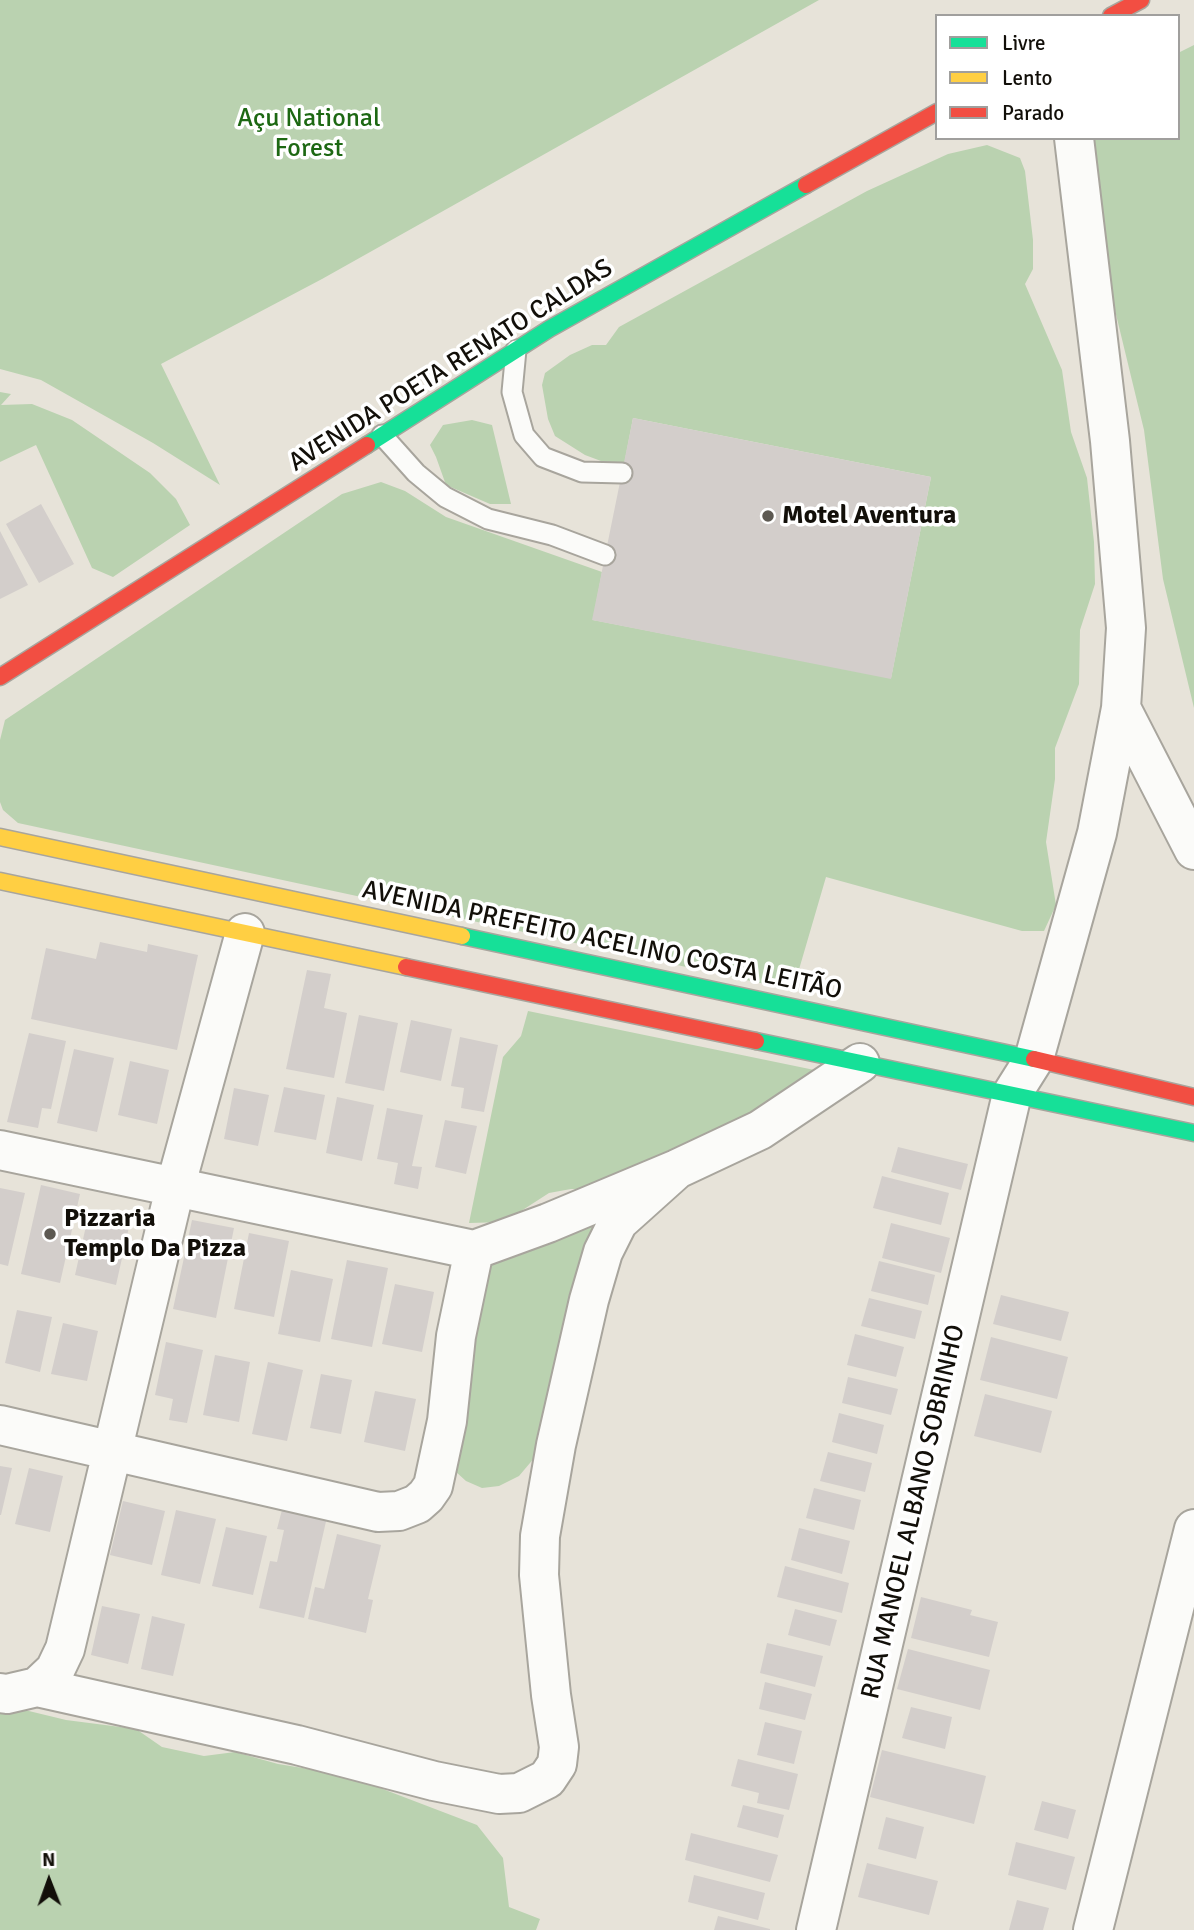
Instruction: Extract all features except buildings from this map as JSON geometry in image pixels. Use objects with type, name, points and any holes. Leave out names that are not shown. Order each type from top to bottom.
[{"type":"street","points":[[1115,14],[1141,0]]},
{"type":"street","name":"AVENIDA POETA RENATO CALDAS","points":[[0,677],[516,350],[935,114]]},
{"type":"street","name":"RUA MANOEL ALBANO SOBRINHO","points":[[816,1930],[1012,1094],[1034,1059],[1097,833],[1121,708],[1126,628],[1110,441],[1074,140]]},
{"type":"street","points":[[1121,708],[1194,850]]},
{"type":"street","name":"AVENIDA PREFEITO ACELINO COSTA LEITÃO","points":[[1,836],[340,921],[1034,1059],[1194,1097]]},
{"type":"street","points":[[0,881],[1194,1133]]},
{"type":"street","points":[[329,951],[340,921]]},
{"type":"street","points":[[37,1687],[55,1670],[65,1649],[176,1188],[245,933]]},
{"type":"street","points":[[0,1150],[474,1250],[548,1223],[760,1130],[860,1063]]},
{"type":"street","points":[[0,1693],[37,1687],[297,1745],[434,1781],[499,1794],[519,1793],[547,1779],[557,1764],[559,1746],[539,1575],[540,1536],[556,1446],[587,1309],[603,1252],[618,1222],[677,1168]]},
{"type":"street","points":[[0,1425],[378,1512],[399,1511],[416,1504],[433,1486],[447,1420],[456,1336],[474,1250]]},
{"type":"street","points":[[1093,1930],[1194,1530]]},
{"type":"lane","points":[[516,350],[512,392],[524,435],[530,442],[543,457],[582,472],[622,473]]},
{"type":"lane","points":[[382,435],[416,473],[445,497],[488,519],[552,535],[605,555]]},
{"type":"green space","name":"Açu National Forest","points":[[0,0],[819,0],[322,279],[161,364],[220,485],[153,443],[41,380],[0,369]]},
{"type":"green space","points":[[1194,45],[1194,708],[1163,579],[1144,430],[1105,269],[1091,140],[1180,140],[1180,52]]},
{"type":"green space","points":[[987,145],[1020,158],[1025,171],[1033,240],[1033,269],[1025,284],[1062,370],[1071,432],[1087,478],[1094,542],[1095,584],[1080,630],[1079,684],[1055,748],[1055,779],[1046,842],[1056,905],[1044,931],[1022,931],[826,877],[793,990],[18,823],[3,810],[0,802],[0,740],[5,720],[342,494],[381,482],[405,491],[446,517],[602,572],[593,620],[891,678],[931,477],[633,418],[624,465],[609,464],[585,455],[555,436],[548,419],[542,385],[545,373],[570,355],[592,345],[606,345],[619,327],[867,191],[948,154]]},
{"type":"green space","points":[[0,392],[11,394],[1,405],[32,404],[72,420],[150,473],[176,499],[190,525],[113,577],[92,568],[36,445],[0,462]]},
{"type":"green space","points":[[472,420],[492,425],[511,504],[490,504],[446,485],[430,445],[443,425]]},
{"type":"green space","points":[[528,1011],[829,1073],[823,1080],[594,1189],[549,1193],[504,1222],[469,1223],[503,1057],[521,1036]]},
{"type":"green space","points":[[622,1199],[546,1444],[519,1476],[499,1486],[482,1488],[466,1481],[455,1471],[454,1436],[490,1265]]},
{"type":"green space","points":[[0,1704],[66,1720],[136,1729],[162,1747],[204,1756],[235,1752],[278,1764],[346,1775],[477,1825],[503,1858],[509,1907],[540,1919],[536,1930],[0,1930]]},
{"type":"traffic: fast","points":[[367,445],[549,329],[806,185]]},
{"type":"traffic: fast","points":[[462,936],[1034,1059]]},
{"type":"traffic: fast","points":[[756,1041],[1194,1133]]},
{"type":"traffic: slow","points":[[0,837],[462,936]]},
{"type":"traffic: slow","points":[[0,881],[406,967]]},
{"type":"traffic: jam","points":[[1115,14],[1141,0]]},
{"type":"traffic: jam","points":[[806,185],[935,113]]},
{"type":"traffic: jam","points":[[0,677],[367,445]]},
{"type":"traffic: jam","points":[[406,967],[756,1041]]},
{"type":"traffic: jam","points":[[1034,1059],[1194,1097]]},
{"type":"place","name":"Motel Aventura","points":[[768,516]]},
{"type":"place","name":"Pizzaria Templo Da Pizza","points":[[50,1234]]}]
